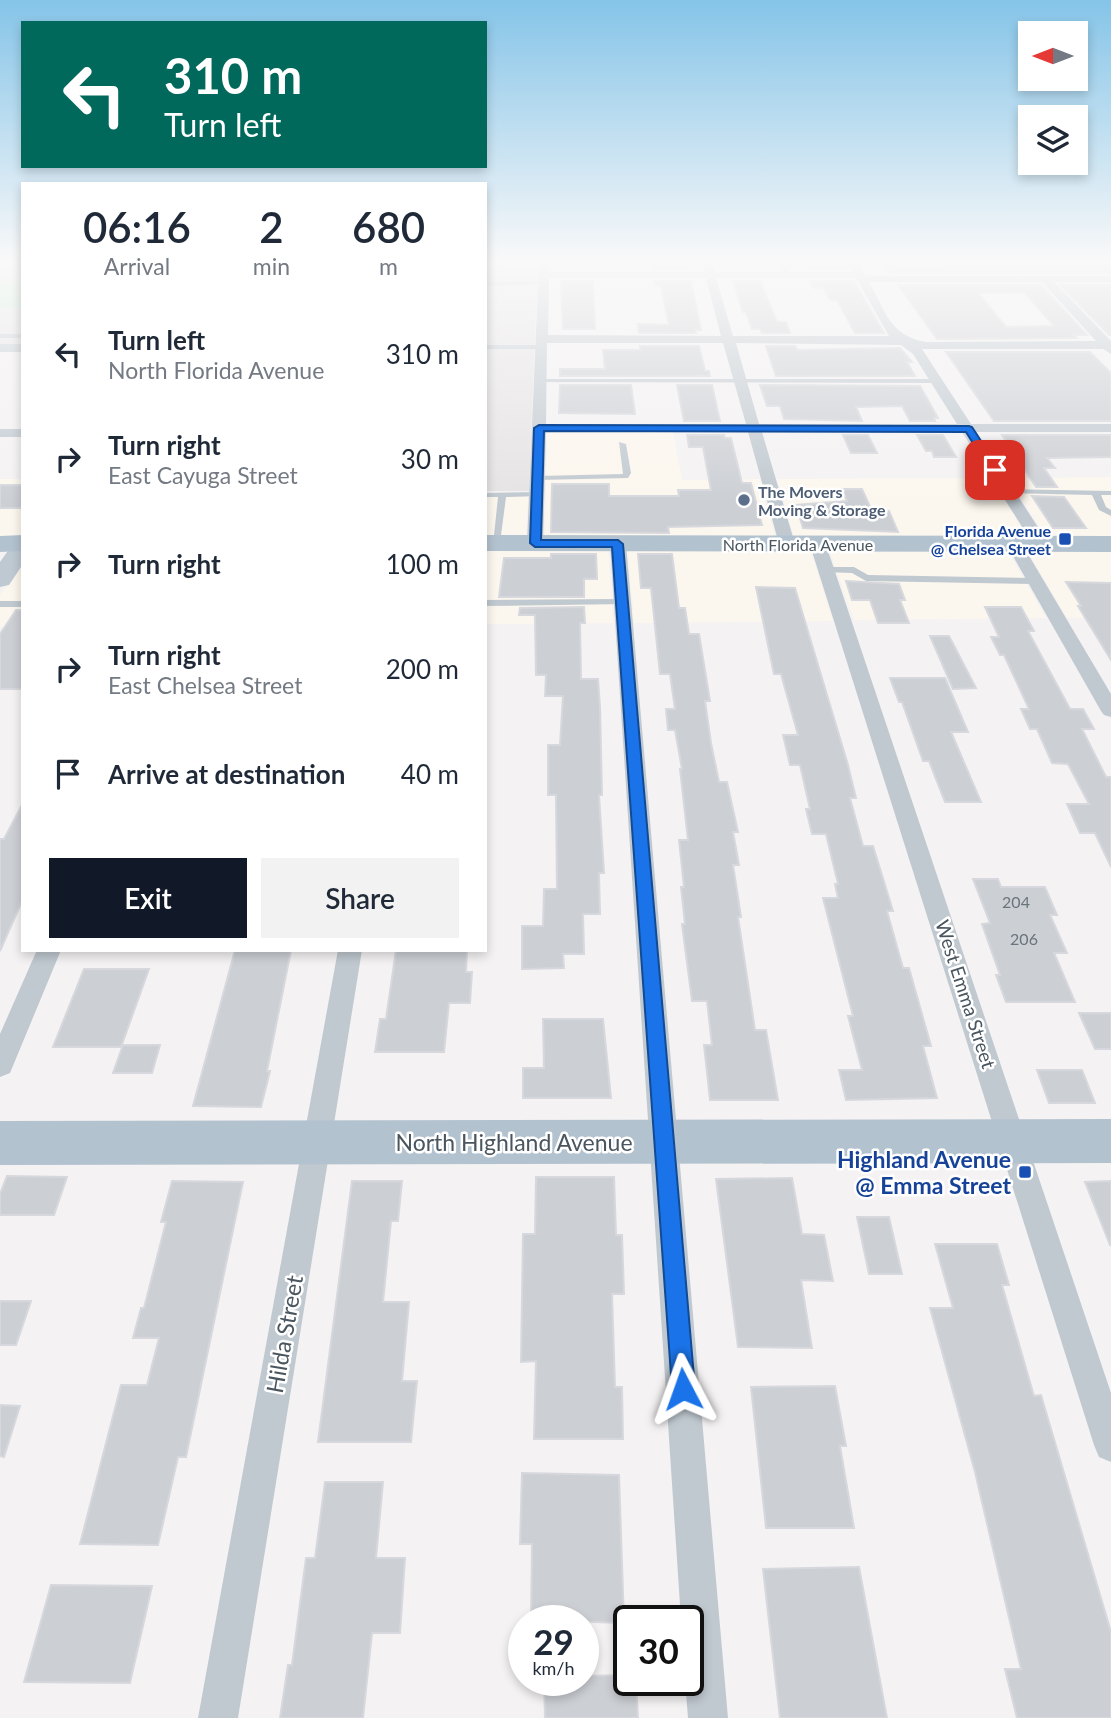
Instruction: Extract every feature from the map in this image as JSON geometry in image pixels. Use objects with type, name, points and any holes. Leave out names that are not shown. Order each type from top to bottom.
[{"type":"main road","name":"North Florida Avenue","points":[[490,543],[787,544],[822,557],[1014,544],[1111,544]]},
{"type":"main road","points":[[0,544],[21,545]]},
{"type":"main road","name":"North Highland Avenue","points":[[0,1143],[1111,1141]]},
{"type":"street","points":[[535,543],[543,343],[656,341]]},
{"type":"street","points":[[729,341],[787,544]]},
{"type":"street","points":[[898,341],[926,346],[1110,347]]},
{"type":"street","points":[[903,341],[918,352],[1041,544]]},
{"type":"street","points":[[0,348],[21,348]]},
{"type":"street","points":[[539,428],[1111,428]]},
{"type":"street","points":[[0,433],[21,433]]},
{"type":"street","points":[[618,544],[708,1718]]},
{"type":"street","points":[[1014,544],[1111,710]]},
{"type":"street","points":[[0,580],[21,548]]},
{"type":"street","name":"West Emma Street","points":[[822,557],[1111,1445]]},
{"type":"street","points":[[0,1065],[48,952]]},
{"type":"street","name":"Hilda Street","points":[[218,1718],[350,952]]},
{"type":"lane","points":[[487,347],[543,343]]},
{"type":"lane","points":[[541,381],[937,381]]},
{"type":"lane","points":[[538,478],[625,476],[627,473],[622,444]]},
{"type":"lane","points":[[1008,491],[1111,493]]},
{"type":"lane","points":[[1095,492],[1102,508],[1111,513]]},
{"type":"lane","points":[[487,495],[537,494]]},
{"type":"lane","points":[[490,543],[502,495]]},
{"type":"lane","points":[[822,557],[866,578],[1035,581]]},
{"type":"lane","points":[[487,603],[622,602]]},
{"type":"lane","points":[[0,604],[21,604]]},
{"type":"shaded area","points":[[0,341],[21,341],[21,344],[0,344]]},
{"type":"shaded area","points":[[487,341],[535,341],[529,491],[487,491]]},
{"type":"shaded area","points":[[673,431],[682,480],[760,479],[776,540],[545,539],[547,432]]},
{"type":"shaded area","points":[[1111,477],[1111,539],[1048,540],[1008,478]]},
{"type":"shaded area","points":[[991,478],[1029,540],[795,540],[777,479]]},
{"type":"shaded area","points":[[0,479],[21,479],[21,535],[18,539],[0,539]]},
{"type":"shaded area","points":[[487,494],[528,494],[526,539],[487,539]]},
{"type":"shaded area","points":[[487,548],[608,548],[613,623],[487,624]]},
{"type":"shaded area","points":[[628,548],[810,549],[833,621],[634,623]]},
{"type":"shaded area","points":[[1111,548],[1111,617],[1067,618],[1026,549]]},
{"type":"shaded area","points":[[829,549],[1007,549],[1046,618],[854,620]]},
{"type":"shaded area","points":[[21,564],[21,627],[0,627],[0,595]]},
{"type":"building","points":[[640,346],[699,346],[705,371],[709,371],[710,376],[560,376],[560,369],[605,369],[603,350],[641,350]]},
{"type":"building","points":[[766,346],[795,346],[797,350],[900,348],[912,362],[907,362],[915,376],[776,376]]},
{"type":"building","points":[[946,352],[1090,352],[1111,373],[1111,421],[994,421]]},
{"type":"building","points":[[560,385],[631,385],[635,414],[559,413]]},
{"type":"building","points":[[677,385],[712,385],[720,421],[684,421]]},
{"type":"building","points":[[760,385],[920,386],[938,418],[934,418],[935,421],[910,421],[902,406],[856,407],[862,421],[784,419],[780,406],[767,406]]},
{"type":"building","points":[[687,435],[724,435],[725,438],[731,438],[742,483],[751,483],[762,525],[668,527],[669,533],[551,532],[552,484],[609,484],[609,496],[679,496],[678,490],[711,490],[703,447],[689,447]]},
{"type":"building","points":[[843,435],[868,435],[877,453],[851,453]]},
{"type":"building","points":[[917,435],[943,435],[956,457],[934,457],[932,451],[926,451]]},
{"type":"building","points":[[1002,435],[1111,435],[1111,457],[1047,458],[1055,468],[1044,468],[1057,487],[1036,487]]},
{"type":"building","points":[[0,485],[21,485],[21,508],[0,508]]},
{"type":"building","points":[[842,489],[862,489],[872,511],[889,511],[898,532],[803,528],[796,505],[847,501]]},
{"type":"building","points":[[1032,496],[1064,497],[1086,528],[1053,528]]},
{"type":"building","points":[[551,554],[596,554],[597,579],[584,579],[584,597],[499,597],[504,558],[551,558]]},
{"type":"building","points":[[638,554],[672,554],[679,608],[685,608],[689,634],[699,634],[710,701],[705,701],[711,743],[719,782],[727,782],[738,832],[733,832],[739,865],[733,865],[755,1030],[766,1030],[778,1100],[710,1100],[704,1045],[712,1045],[707,1001],[692,1001],[682,924],[685,924],[681,887],[684,887],[679,840],[688,840],[682,769],[675,730],[668,730],[666,709],[675,709],[670,674],[660,674],[651,588],[641,588]]},
{"type":"building","points":[[846,581],[899,584],[905,600],[900,600],[909,623],[878,623],[870,600],[852,600]]},
{"type":"building","points":[[1066,582],[1111,583],[1111,660],[1078,606],[1081,606]]},
{"type":"building","points":[[756,587],[795,588],[848,765],[856,798],[850,798],[863,846],[873,846],[893,911],[887,911],[903,968],[909,968],[931,1046],[923,1046],[937,1098],[846,1100],[839,1070],[862,1070],[848,1016],[853,1016],[823,898],[838,898],[835,884],[838,884],[826,834],[812,834],[806,809],[810,809],[800,765],[790,765],[783,735],[798,735],[781,674],[774,674]]},
{"type":"building","points":[[584,607],[585,623],[580,623],[581,679],[598,679],[600,707],[602,795],[599,795],[604,873],[599,873],[600,914],[583,914],[584,954],[563,954],[564,968],[522,969],[522,926],[543,926],[544,889],[557,889],[556,795],[548,795],[548,745],[560,745],[563,696],[545,696],[546,675],[536,675],[535,615],[519,615],[520,608]]},
{"type":"building","points":[[985,607],[1021,607],[1034,631],[1028,631],[1070,709],[1083,709],[1094,729],[1082,729],[1106,777],[1111,777],[1111,867],[1095,833],[1080,833],[1067,804],[1089,804],[1068,764],[1052,763],[1037,729],[1030,729],[1021,709],[1029,709],[1004,655],[1000,655],[991,637],[999,637]]},
{"type":"building","points":[[16,610],[21,610],[21,689],[0,689],[0,634]]},
{"type":"building","points":[[930,636],[949,636],[976,688],[953,689]]},
{"type":"building","points":[[890,678],[945,678],[968,732],[951,732],[981,802],[945,802],[929,761],[923,761],[902,702],[899,702]]},
{"type":"building","points":[[21,807],[21,904],[0,951],[0,839],[4,839]]},
{"type":"building","points":[[973,879],[998,879],[1001,887],[1045,887],[1057,915],[1050,915],[1067,953],[1054,953],[1075,1002],[1006,1002],[996,975],[1000,975],[982,924],[990,923]]},
{"type":"building","points":[[234,952],[291,952],[261,1107],[193,1106]]},
{"type":"building","points":[[396,952],[467,952],[466,972],[472,972],[470,1003],[449,1003],[444,1052],[375,1052],[380,1019],[386,1019]]},
{"type":"building","points":[[84,969],[149,969],[121,1047],[53,1047]]},
{"type":"building","points":[[1079,1013],[1111,1013],[1111,1049],[1095,1049]]},
{"type":"building","points":[[543,1019],[603,1019],[611,1098],[523,1098],[523,1068],[544,1068]]},
{"type":"building","points":[[123,1045],[160,1045],[152,1073],[113,1073]]},
{"type":"building","points":[[1037,1070],[1082,1070],[1095,1103],[1049,1103]]},
{"type":"building","points":[[7,1176],[67,1177],[54,1215],[0,1215],[0,1194]]},
{"type":"building","points":[[536,1177],[614,1177],[616,1235],[622,1235],[624,1294],[612,1294],[615,1387],[622,1387],[623,1439],[534,1439],[536,1361],[521,1362],[523,1234],[535,1234]]},
{"type":"building","points":[[792,1178],[802,1234],[824,1235],[833,1281],[801,1280],[812,1348],[738,1347],[716,1179]]},
{"type":"building","points":[[172,1181],[243,1182],[186,1457],[178,1457],[158,1545],[80,1544],[121,1385],[147,1385],[159,1338],[133,1338],[141,1308],[144,1308],[166,1222],[161,1222]]},
{"type":"building","points":[[352,1181],[402,1181],[398,1221],[391,1221],[383,1302],[409,1302],[402,1381],[417,1381],[411,1442],[318,1442]]},
{"type":"building","points":[[1111,1181],[1111,1245],[1110,1245],[1085,1182]]},
{"type":"building","points":[[857,1217],[889,1217],[902,1274],[869,1274]]},
{"type":"building","points":[[935,1244],[997,1244],[1009,1285],[1002,1285],[1034,1396],[1041,1395],[1111,1632],[1111,1718],[1017,1718],[1005,1669],[1021,1669],[975,1472],[930,1308],[953,1308]]},
{"type":"building","points":[[0,1301],[31,1301],[16,1345],[0,1345]]},
{"type":"building","points":[[835,1386],[846,1446],[840,1446],[854,1528],[766,1528],[751,1387]]},
{"type":"building","points":[[0,1405],[20,1406],[4,1457],[0,1456]]},
{"type":"building","points":[[522,1473],[619,1475],[623,1605],[613,1605],[613,1623],[599,1622],[599,1605],[531,1605],[532,1544],[520,1544]]},
{"type":"building","points":[[325,1482],[383,1482],[376,1558],[405,1558],[400,1633],[372,1633],[363,1718],[280,1718],[288,1665],[292,1665],[306,1558],[315,1558]]},
{"type":"building","points":[[859,1567],[887,1718],[780,1718],[763,1569]]},
{"type":"building","points":[[51,1585],[152,1586],[130,1683],[24,1682]]},
{"type":"building","points":[[613,1675],[613,1696],[637,1696],[638,1718],[545,1718],[544,1696],[599,1696],[599,1676]]},
{"type":"place","name":"The Movers Moving & Storage","points":[[744,500]]},
{"type":"place","name":"Florida Avenue @ Chelsea Street","points":[[1065,539]]},
{"type":"place","name":"Highland Avenue @ Emma Street","points":[[1025,1172]]},
{"type":"route","points":[[683,1389],[618,544],[535,543],[539,428],[969,429],[995,470]]}]
